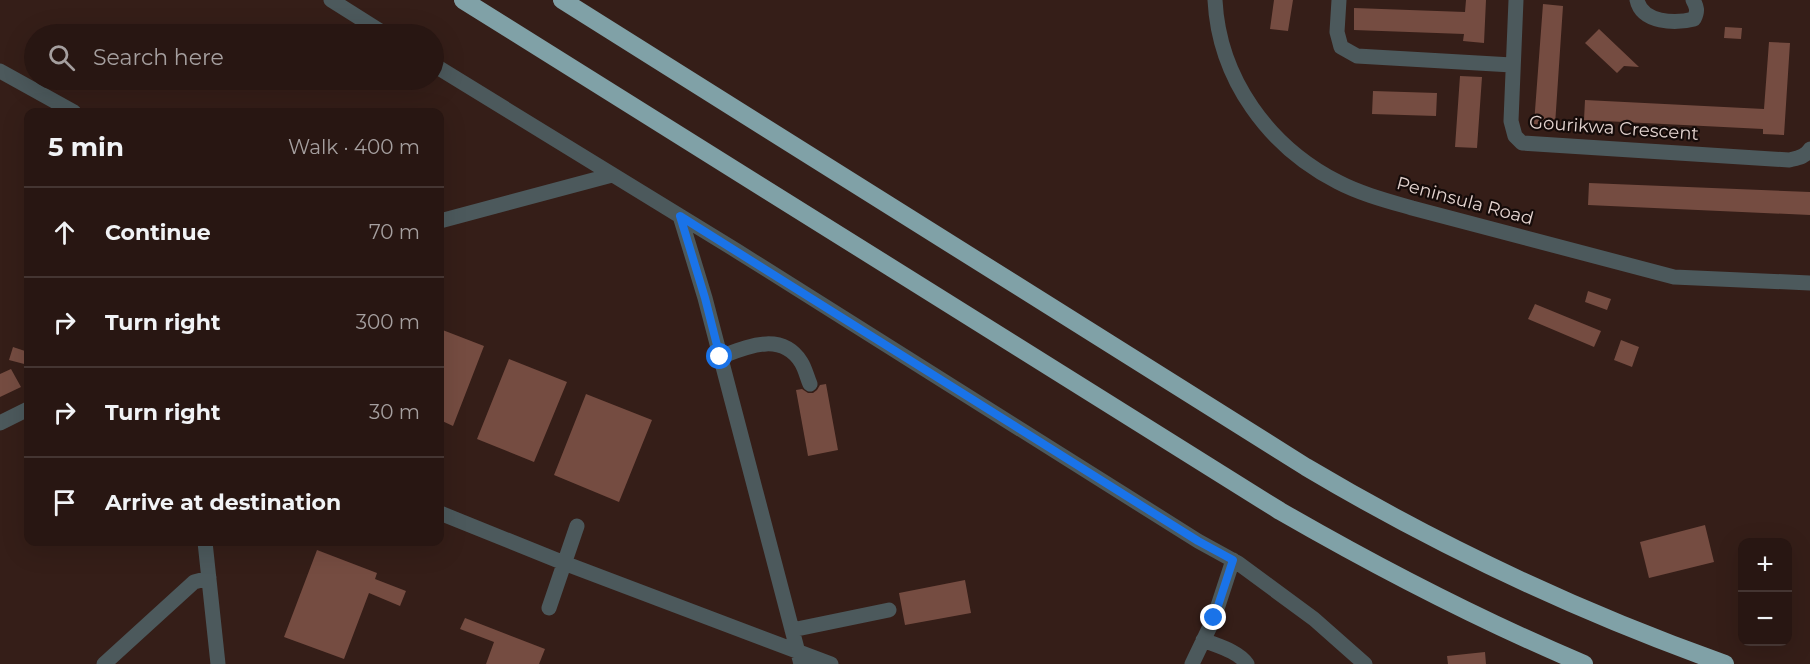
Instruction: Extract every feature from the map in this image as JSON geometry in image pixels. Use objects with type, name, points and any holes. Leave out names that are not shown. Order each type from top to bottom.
[{"type":"highway","points":[[463,0],[1280,511],[1441,598],[1584,664]]},
{"type":"highway","points":[[562,0],[1362,500],[1524,583],[1620,624],[1725,664]]},
{"type":"street","points":[[331,0],[369,24]]},
{"type":"street","name":"Peninsula Road","points":[[1215,0],[1224,51],[1239,86],[1259,118],[1283,144],[1321,173],[1340,183],[1412,208],[1674,277],[1810,284]]},
{"type":"street","points":[[1339,0],[1338,32],[1341,47],[1357,56],[1512,66]]},
{"type":"street","name":"Gourikwa Crescent","points":[[1516,0],[1511,122],[1515,136],[1522,143],[1789,160],[1808,153],[1810,149]]},
{"type":"street","points":[[1637,0],[1638,7],[1645,15],[1653,19],[1685,21],[1695,19],[1697,13],[1696,5],[1692,0]]},
{"type":"street","points":[[0,71],[24,84]]},
{"type":"street","points":[[444,71],[680,216],[1198,541],[1233,560],[1314,619],[1365,664]]},
{"type":"street","points":[[34,90],[67,108]]},
{"type":"street","points":[[444,219],[612,175]]},
{"type":"street","points":[[680,216],[705,298],[800,658]]},
{"type":"street","points":[[720,357],[764,343],[781,345],[792,352],[801,363],[810,384]]},
{"type":"street","points":[[0,423],[24,411]]},
{"type":"street","points":[[444,515],[800,658],[831,664]]},
{"type":"street","points":[[549,608],[577,526]]},
{"type":"street","points":[[205,546],[218,664]]},
{"type":"street","points":[[1192,664],[1214,618],[1233,560]]},
{"type":"street","points":[[104,664],[195,582],[209,578]]},
{"type":"street","points":[[792,630],[889,610]]},
{"type":"street","points":[[1203,640],[1243,658],[1247,664]]},
{"type":"building","points":[[1274,0],[1293,0],[1288,31],[1270,29]]},
{"type":"building","points":[[1466,0],[1486,0],[1484,43],[1463,41],[1464,34],[1354,30],[1354,8],[1465,12]]},
{"type":"building","points":[[1543,4],[1563,6],[1555,125],[1534,124]]},
{"type":"building","points":[[1725,27],[1742,28],[1741,39],[1724,38]]},
{"type":"building","points":[[1599,29],[1639,67],[1624,66],[1617,73],[1585,43]]},
{"type":"building","points":[[1769,42],[1790,43],[1784,135],[1763,134],[1763,129],[1584,120],[1585,100],[1764,109]]},
{"type":"building","points":[[1460,76],[1482,77],[1477,148],[1455,147]]},
{"type":"building","points":[[1373,91],[1437,93],[1436,116],[1372,114]]},
{"type":"building","points":[[1589,183],[1810,192],[1810,215],[1588,205]]},
{"type":"building","points":[[1588,291],[1611,299],[1607,310],[1585,302]]},
{"type":"building","points":[[1535,304],[1601,331],[1594,347],[1528,319]]},
{"type":"building","points":[[444,331],[484,346],[453,426],[444,422]]},
{"type":"building","points":[[1621,340],[1639,347],[1632,367],[1614,360]]},
{"type":"building","points":[[13,347],[24,351],[24,364],[9,360]]},
{"type":"building","points":[[509,359],[567,382],[534,462],[477,439]]},
{"type":"building","points":[[11,369],[21,387],[0,397],[0,374]]},
{"type":"building","points":[[826,384],[838,450],[808,456],[796,390],[802,389],[813,393],[820,385]]},
{"type":"building","points":[[586,394],[652,420],[619,502],[554,475]]},
{"type":"building","points":[[1705,525],[1714,562],[1649,578],[1640,542]]},
{"type":"building","points":[[317,550],[377,573],[375,579],[406,591],[400,606],[369,593],[344,659],[284,637]]},
{"type":"building","points":[[965,580],[971,613],[905,625],[899,593]]},
{"type":"building","points":[[465,618],[545,649],[539,664],[486,664],[494,642],[460,629]]},
{"type":"building","points":[[1485,652],[1486,664],[1448,664],[1447,656]]},
{"type":"route","points":[[720,357],[680,216],[1198,541],[1233,560],[1214,618]]}]
